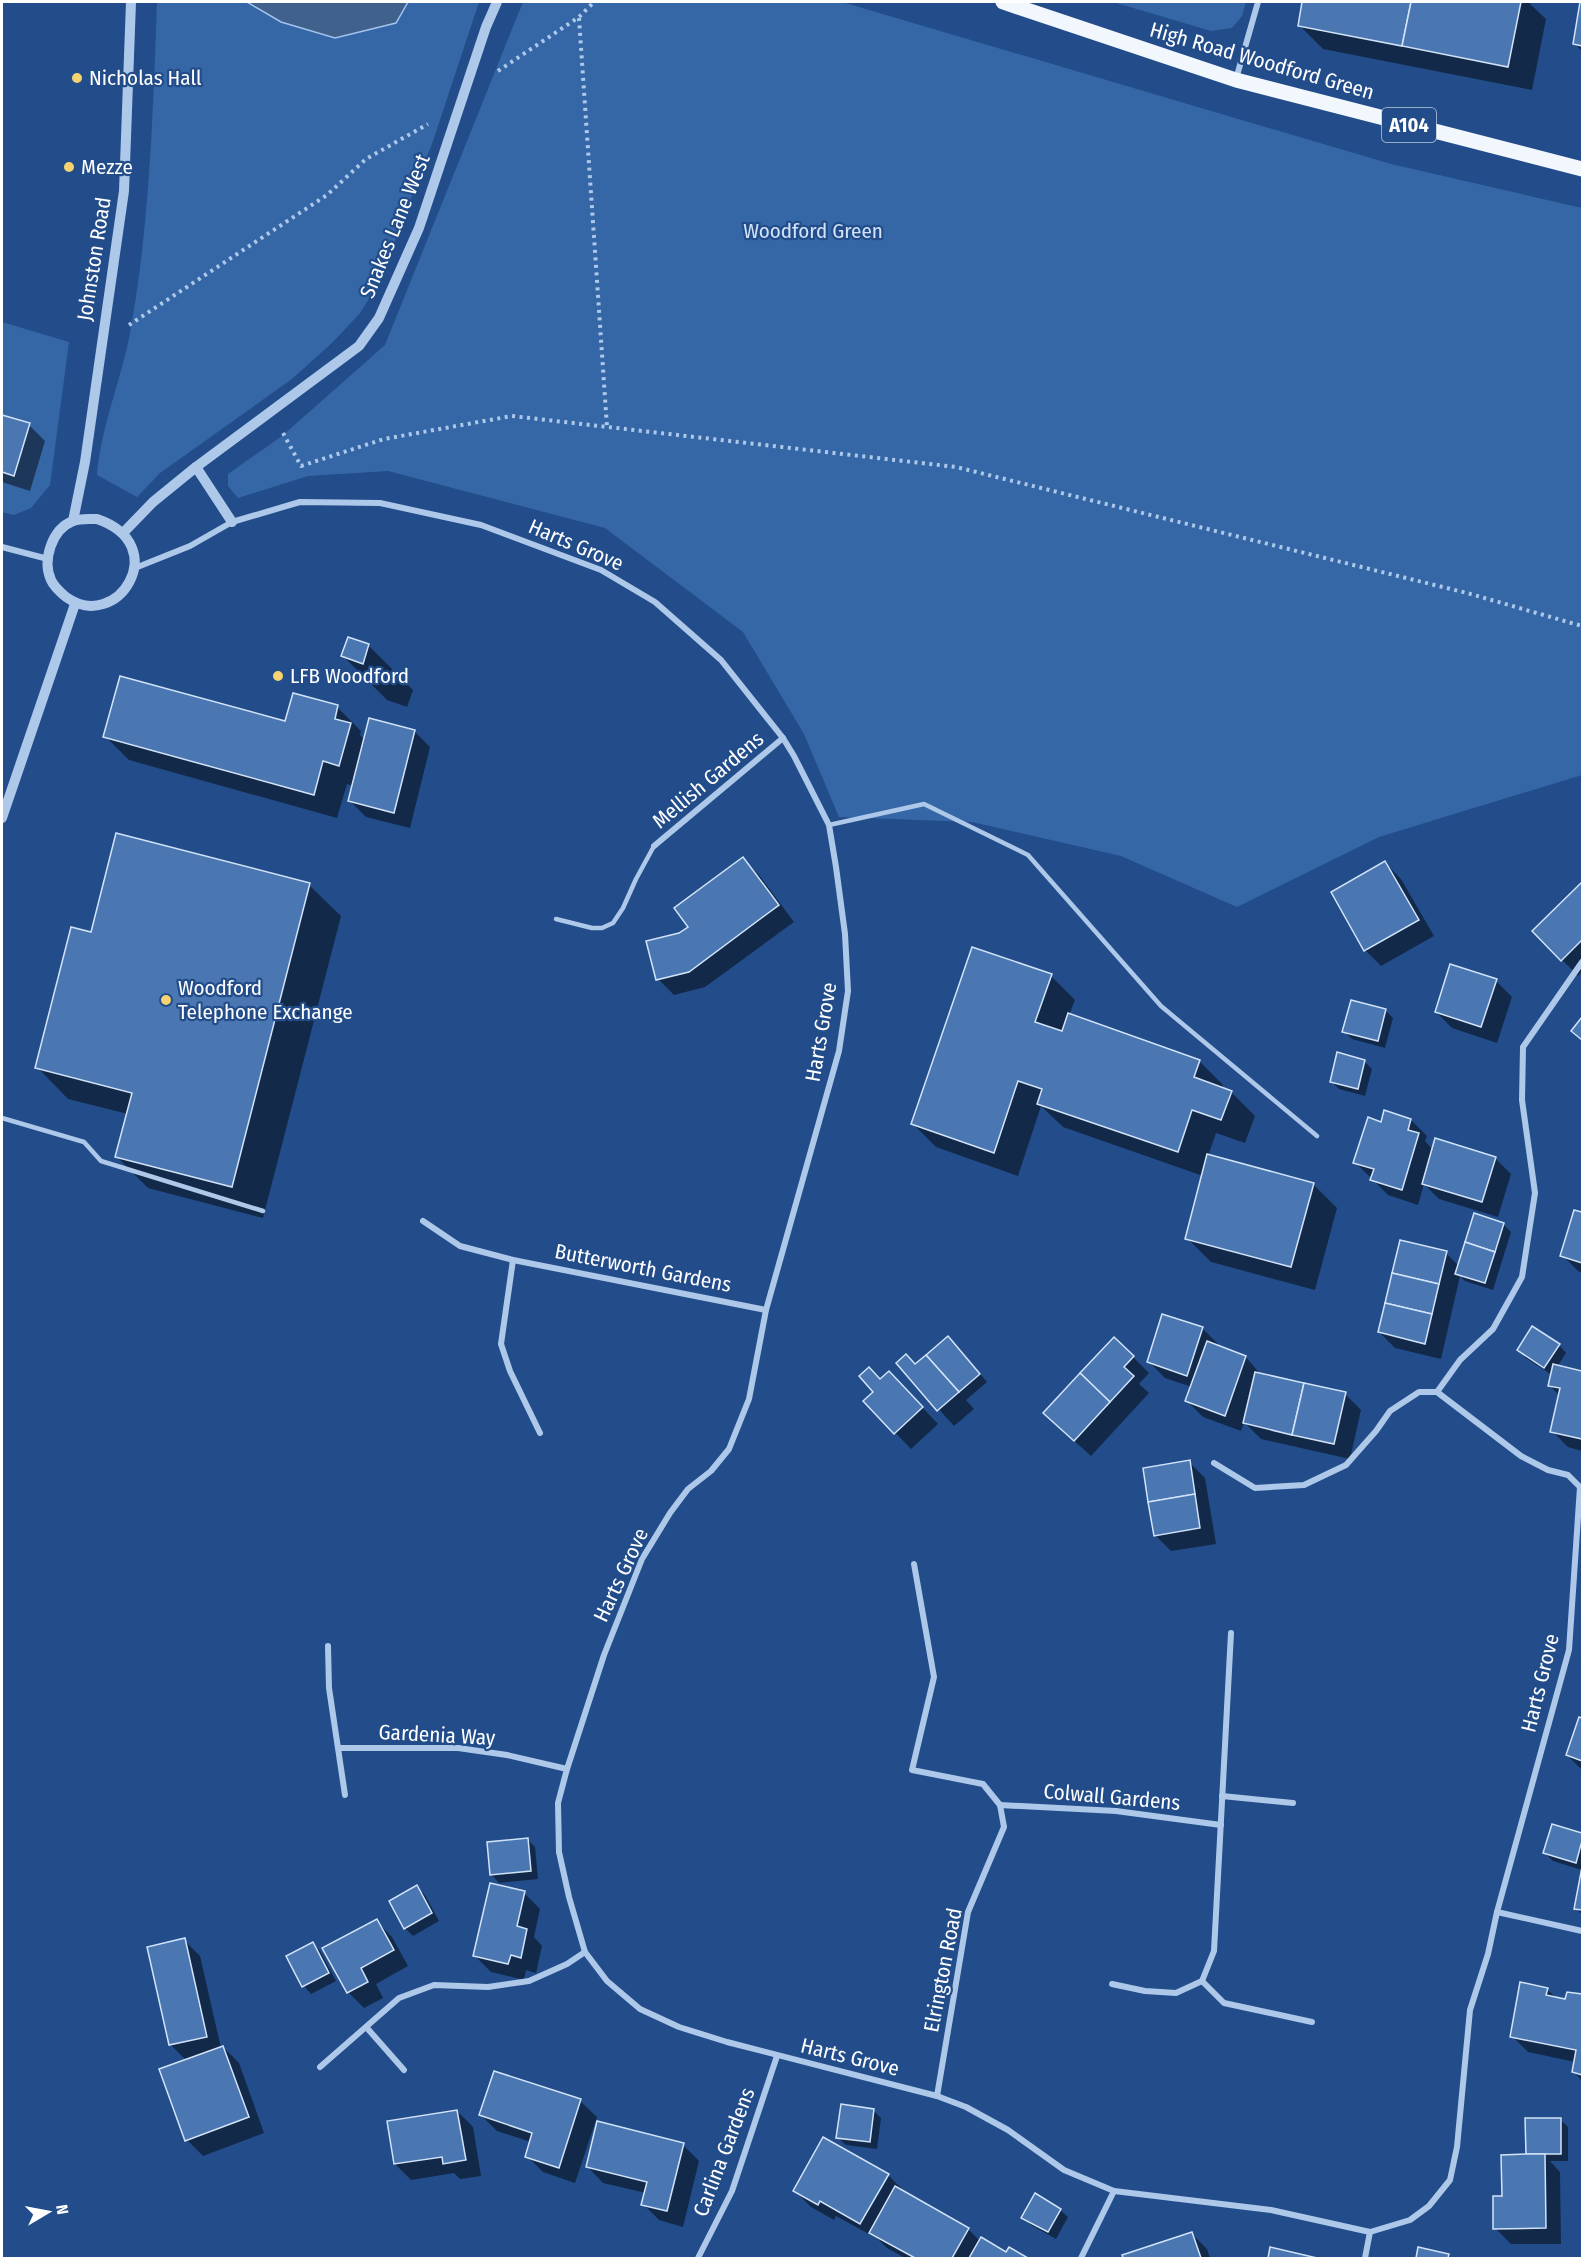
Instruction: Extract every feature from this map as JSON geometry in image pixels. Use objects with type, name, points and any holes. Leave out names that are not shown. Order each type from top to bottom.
[{"type":"main road","name":"High Road Woodford Green","points":[[1003,2],[1236,80],[1582,169]]},
{"type":"street","name":"Johnston Road","points":[[73,521],[85,462],[124,191],[131,2]]},
{"type":"street","name":"Snakes Lane West","points":[[123,533],[153,502],[196,467],[359,346],[379,318],[419,228],[486,27],[497,2]]},
{"type":"street","points":[[1236,80],[1258,2]]},
{"type":"street","points":[[196,467],[232,522]]},
{"type":"street","name":"Harts Grove","points":[[134,569],[190,546],[232,522],[300,502],[380,502],[481,525],[601,570],[655,602],[713,653],[783,738],[829,825],[845,934],[848,991],[838,1051],[766,1310],[749,1399],[729,1449],[711,1471],[688,1489],[670,1513],[642,1559],[604,1655],[558,1803],[559,1852],[568,1897],[585,1952],[607,1981],[640,2009],[679,2026],[777,2056],[937,2096],[1008,2130],[1064,2170],[1114,2191],[1271,2210],[1370,2232],[1410,2220],[1429,2206],[1450,2180],[1457,2147],[1470,2010],[1488,1954],[1497,1912],[1569,1650],[1581,1487],[1568,1475],[1548,1470],[1521,1456],[1437,1392]]},
{"type":"street","points":[[96,519],[113,524],[129,542],[134,559],[134,569],[125,590],[112,600],[98,605],[75,604],[58,591],[51,580],[48,559],[51,545],[58,533],[73,521],[96,519]]},
{"type":"street","points":[[2,547],[48,559]]},
{"type":"street","points":[[2,818],[75,604]]},
{"type":"street","name":"Mellish Gardens","points":[[654,846],[783,738]]},
{"type":"street","points":[[1214,1463],[1255,1488],[1304,1485],[1346,1465],[1377,1431],[1390,1411],[1419,1392],[1437,1392],[1460,1360],[1493,1329],[1522,1277],[1535,1193],[1522,1100],[1523,1047],[1582,962]]},
{"type":"street","name":"Butterworth Gardens","points":[[423,1221],[460,1246],[513,1260],[766,1310]]},
{"type":"street","points":[[513,1260],[501,1344],[510,1371],[540,1433]]},
{"type":"street","points":[[914,1564],[934,1677],[912,1770],[982,1784],[1000,1805]]},
{"type":"street","points":[[1112,1984],[1176,1993],[1202,1981],[1214,1951],[1232,1633]]},
{"type":"street","points":[[328,1646],[329,1688],[345,1795]]},
{"type":"street","name":"Gardenia Way","points":[[339,1748],[458,1748],[507,1755],[567,1769]]},
{"type":"street","points":[[1222,1797],[1293,1803]]},
{"type":"street","name":"Colwall Gardens","points":[[1000,1805],[1116,1811],[1221,1825]]},
{"type":"street","name":"Elrington Road","points":[[937,2096],[968,1912],[1004,1827],[1000,1805]]},
{"type":"street","points":[[1497,1912],[1582,1931]]},
{"type":"street","points":[[321,2067],[399,1998],[434,1985],[488,1987],[529,1981],[567,1964],[585,1952]]},
{"type":"street","points":[[1202,1981],[1224,2003],[1312,2022]]},
{"type":"street","points":[[367,2028],[404,2070]]},
{"type":"street","name":"Carlina Gardens","points":[[698,2259],[732,2191],[777,2056]]},
{"type":"street","points":[[1081,2259],[1114,2191]]},
{"type":"street","points":[[1365,2259],[1370,2232]]},
{"type":"lane","points":[[829,825],[924,804],[1028,855],[1161,1006],[1317,1136]]},
{"type":"lane","points":[[556,919],[592,928],[603,928],[613,923],[654,846]]},
{"type":"lane","points":[[2,1118],[84,1142],[101,1161],[263,1211]]},
{"type":"path","points":[[465,92],[579,18],[594,2]]},
{"type":"path","points":[[579,18],[607,427]]},
{"type":"path","points":[[104,323],[130,325],[327,195],[366,159],[432,122]]},
{"type":"path","points":[[266,414],[279,426],[301,466],[384,439],[512,416],[956,467],[1467,593],[1582,626]]},
{"type":"green space","points":[[157,2],[479,2],[433,141],[382,276],[361,312],[332,343],[292,379],[160,473],[137,497],[97,475],[107,421],[130,333],[137,292],[150,168]]},
{"type":"green space","name":"Woodford Green","points":[[523,2],[842,2],[1391,164],[1582,208],[1582,775],[1379,837],[1237,907],[1121,856],[972,822],[839,817],[804,734],[743,632],[605,528],[388,471],[308,476],[238,498],[228,486],[228,474],[282,436],[385,345]]},
{"type":"green space","points":[[1113,2],[1246,2],[1242,16],[1232,28],[1211,31]]},
{"type":"green space","points":[[2,322],[69,342],[50,485],[31,508],[14,515],[2,512]]},
{"type":"shaded area","points":[[247,2],[408,2],[396,23],[335,38],[281,22]]},
{"type":"building","points":[[1302,2],[1411,2],[1402,46],[1298,26]]},
{"type":"building","points":[[1411,2],[1521,2],[1508,67],[1402,46]]},
{"type":"building","points":[[1580,2],[1582,2],[1582,46],[1573,44]]},
{"type":"building","points":[[2,415],[30,423],[14,476],[2,472]]},
{"type":"building","points":[[348,637],[369,644],[363,664],[341,656]]},
{"type":"building","points":[[120,676],[285,721],[293,693],[338,705],[335,719],[351,723],[339,766],[323,761],[314,795],[103,737]]},
{"type":"building","points":[[369,718],[415,730],[394,813],[348,801]]},
{"type":"building","name":"Woodford Telephone Exchange","points":[[116,833],[310,883],[232,1187],[115,1157],[132,1093],[35,1068],[71,927],[91,932]]},
{"type":"building","points":[[743,857],[779,905],[689,972],[656,980],[646,941],[679,933],[688,927],[674,908]]},
{"type":"building","points":[[1385,861],[1419,920],[1364,951],[1331,892]]},
{"type":"building","points":[[1582,882],[1582,940],[1561,961],[1532,931]]},
{"type":"building","points":[[972,947],[1052,974],[1035,1022],[1062,1031],[1068,1013],[1200,1060],[1194,1077],[1232,1091],[1221,1120],[1192,1110],[1178,1152],[1037,1104],[1042,1089],[1018,1081],[994,1153],[911,1124]]},
{"type":"building","points":[[1450,964],[1497,979],[1481,1027],[1435,1012]]},
{"type":"building","points":[[1351,1000],[1386,1009],[1378,1041],[1342,1032]]},
{"type":"building","points":[[1582,1017],[1582,1040],[1571,1031]]},
{"type":"building","points":[[1337,1052],[1365,1060],[1358,1089],[1330,1082]]},
{"type":"building","points":[[1384,1110],[1411,1119],[1408,1130],[1419,1133],[1402,1190],[1370,1180],[1374,1169],[1353,1163],[1368,1117],[1381,1122]]},
{"type":"building","points":[[1435,1138],[1496,1157],[1482,1202],[1422,1184]]},
{"type":"building","points":[[1207,1154],[1314,1183],[1291,1267],[1185,1239]]},
{"type":"building","points":[[1574,1210],[1582,1212],[1582,1263],[1560,1256]]},
{"type":"building","points":[[1474,1213],[1504,1223],[1495,1252],[1465,1242]]},
{"type":"building","points":[[1400,1240],[1447,1251],[1439,1284],[1392,1273]]},
{"type":"building","points":[[1465,1242],[1495,1252],[1485,1283],[1455,1274]]},
{"type":"building","points":[[1392,1273],[1439,1284],[1432,1314],[1385,1303]]},
{"type":"building","points":[[1385,1303],[1432,1314],[1425,1344],[1378,1332]]},
{"type":"building","points":[[1162,1314],[1203,1327],[1187,1376],[1147,1362]]},
{"type":"building","points":[[1532,1326],[1560,1344],[1544,1368],[1517,1350]]},
{"type":"building","points":[[948,1336],[980,1374],[959,1392],[926,1355]]},
{"type":"building","points":[[1114,1337],[1134,1356],[1124,1367],[1134,1376],[1110,1402],[1080,1373]]},
{"type":"building","points":[[1207,1341],[1246,1356],[1225,1416],[1185,1401]]},
{"type":"building","points":[[906,1354],[915,1364],[926,1355],[959,1392],[937,1411],[896,1363]]},
{"type":"building","points":[[1553,1364],[1582,1371],[1582,1439],[1550,1432],[1560,1388],[1548,1386]]},
{"type":"building","points":[[869,1367],[880,1379],[889,1371],[923,1407],[894,1434],[863,1401],[873,1392],[859,1376]]},
{"type":"building","points":[[1255,1372],[1304,1383],[1292,1435],[1243,1423]]},
{"type":"building","points":[[1080,1373],[1110,1402],[1074,1441],[1043,1413]]},
{"type":"building","points":[[1304,1383],[1346,1392],[1334,1444],[1292,1435]]},
{"type":"building","points":[[1190,1460],[1195,1494],[1148,1502],[1143,1468]]},
{"type":"building","points":[[1195,1494],[1200,1528],[1154,1536],[1148,1502]]},
{"type":"building","points":[[1579,1717],[1582,1718],[1582,1761],[1566,1755]]},
{"type":"building","points":[[1552,1824],[1582,1833],[1576,1863],[1543,1853]]},
{"type":"building","points":[[528,1838],[531,1871],[490,1875],[487,1842]]},
{"type":"building","points":[[1582,1867],[1582,1910],[1574,1909]]},
{"type":"building","points":[[490,1883],[525,1891],[517,1926],[527,1929],[521,1958],[511,1955],[508,1964],[473,1956]]},
{"type":"building","points":[[417,1885],[432,1913],[404,1929],[389,1901]]},
{"type":"building","points":[[377,1919],[394,1950],[361,1968],[368,1982],[347,1993],[322,1948]]},
{"type":"building","points":[[185,1938],[207,2037],[169,2045],[147,1947]]},
{"type":"building","points":[[313,1942],[329,1973],[302,1987],[286,1956]]},
{"type":"building","points":[[1520,1982],[1548,1988],[1546,1995],[1565,1999],[1567,1992],[1582,1994],[1582,2075],[1572,2072],[1576,2050],[1510,2037]]},
{"type":"building","points":[[223,2046],[249,2117],[185,2141],[159,2069]]},
{"type":"building","points":[[494,2071],[581,2099],[559,2168],[525,2157],[532,2133],[479,2115]]},
{"type":"building","points":[[841,2104],[874,2109],[870,2142],[836,2138]]},
{"type":"building","points":[[457,2110],[466,2160],[443,2164],[442,2157],[394,2164],[387,2121]]},
{"type":"building","points":[[1525,2118],[1561,2118],[1561,2154],[1526,2154]]},
{"type":"building","points":[[597,2121],[684,2143],[667,2211],[641,2205],[647,2182],[586,2167]]},
{"type":"building","points":[[823,2137],[889,2174],[860,2224],[820,2201],[818,2205],[793,2191]]},
{"type":"building","points":[[1545,2154],[1546,2228],[1493,2229],[1493,2196],[1502,2196],[1501,2155]]},
{"type":"building","points":[[895,2186],[969,2228],[952,2258],[915,2258],[869,2233]]},
{"type":"building","points":[[1035,2193],[1061,2209],[1048,2232],[1021,2218]]},
{"type":"building","points":[[1192,2232],[1201,2258],[1123,2258],[1122,2255]]},
{"type":"building","points":[[981,2237],[1006,2252],[1009,2247],[1028,2258],[969,2258]]},
{"type":"building","points":[[1270,2247],[1317,2258],[1268,2258]]},
{"type":"building","points":[[1418,2247],[1449,2254],[1448,2258],[1416,2258]]},
{"type":"place","name":"Nicholas Hall","points":[[77,78]]},
{"type":"place","name":"Mezze","points":[[69,167]]},
{"type":"place","name":"LFB Woodford","points":[[278,676]]},
{"type":"place","name":"Woodford Telephone Exchange","points":[[166,1000]]}]
